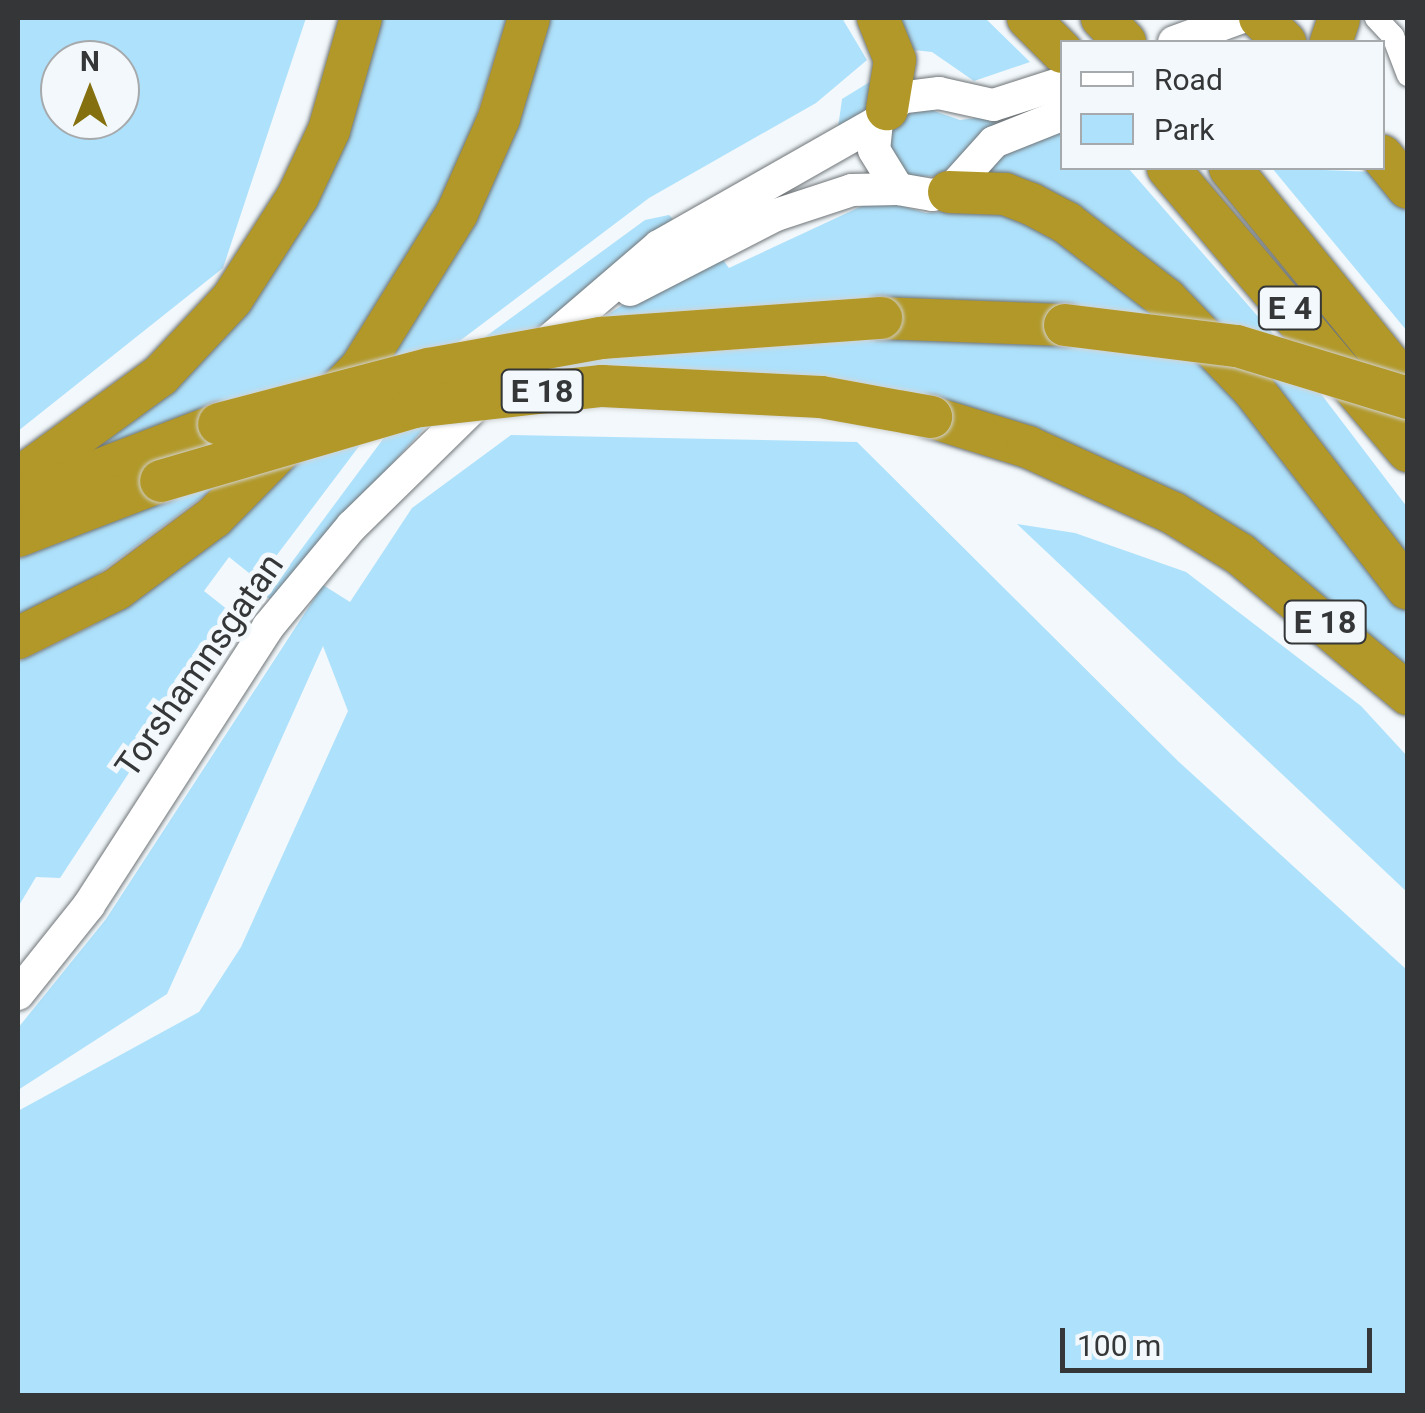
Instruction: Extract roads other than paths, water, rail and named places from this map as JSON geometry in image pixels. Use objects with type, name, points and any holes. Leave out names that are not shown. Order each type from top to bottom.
[{"type":"highway","points":[[18,480],[136,395],[232,300],[298,196],[329,130],[361,18]]},
{"type":"highway","points":[[18,638],[117,588],[214,517],[361,368],[457,213],[498,118],[529,18]]},
{"type":"highway","points":[[878,18],[895,60],[882,115]]},
{"type":"highway","points":[[1028,18],[1060,50]]},
{"type":"highway","points":[[1102,18],[1122,40]]},
{"type":"highway","points":[[1260,18],[1284,40]]},
{"type":"highway","points":[[1385,160],[1408,188]]},
{"type":"highway","name":"E 4","points":[[1170,170],[1408,452]]},
{"type":"highway","name":"E 4","points":[[1232,170],[1408,386]]},
{"type":"highway","points":[[949,192],[1005,194],[1031,204],[1067,223],[1166,300],[1265,403],[1408,589]]},
{"type":"highway","name":"E 18","points":[[18,502],[219,424],[393,377],[566,344],[711,326],[881,318],[1065,324],[1237,346],[1408,398]]},
{"type":"highway","name":"E 18","points":[[18,536],[161,481],[414,407],[602,386],[787,394],[931,418],[1028,447],[1172,514],[1240,554],[1408,694]]},
{"type":"street","points":[[1186,38],[1240,18]]},
{"type":"street","points":[[1290,40],[1340,18]]},
{"type":"street","points":[[1376,18],[1393,36],[1408,75]]},
{"type":"street","points":[[949,192],[1015,116],[1060,84]]},
{"type":"street","name":"Torshamnsgatan","points":[[18,994],[88,905],[268,626],[431,444],[659,246],[920,93],[1015,116]]},
{"type":"street","points":[[882,115],[877,162],[898,190]]},
{"type":"street","points":[[1015,116],[1060,115]]},
{"type":"street","name":"Torshamnsgatan","points":[[566,328],[702,248],[776,215],[852,190],[949,192]]}]
